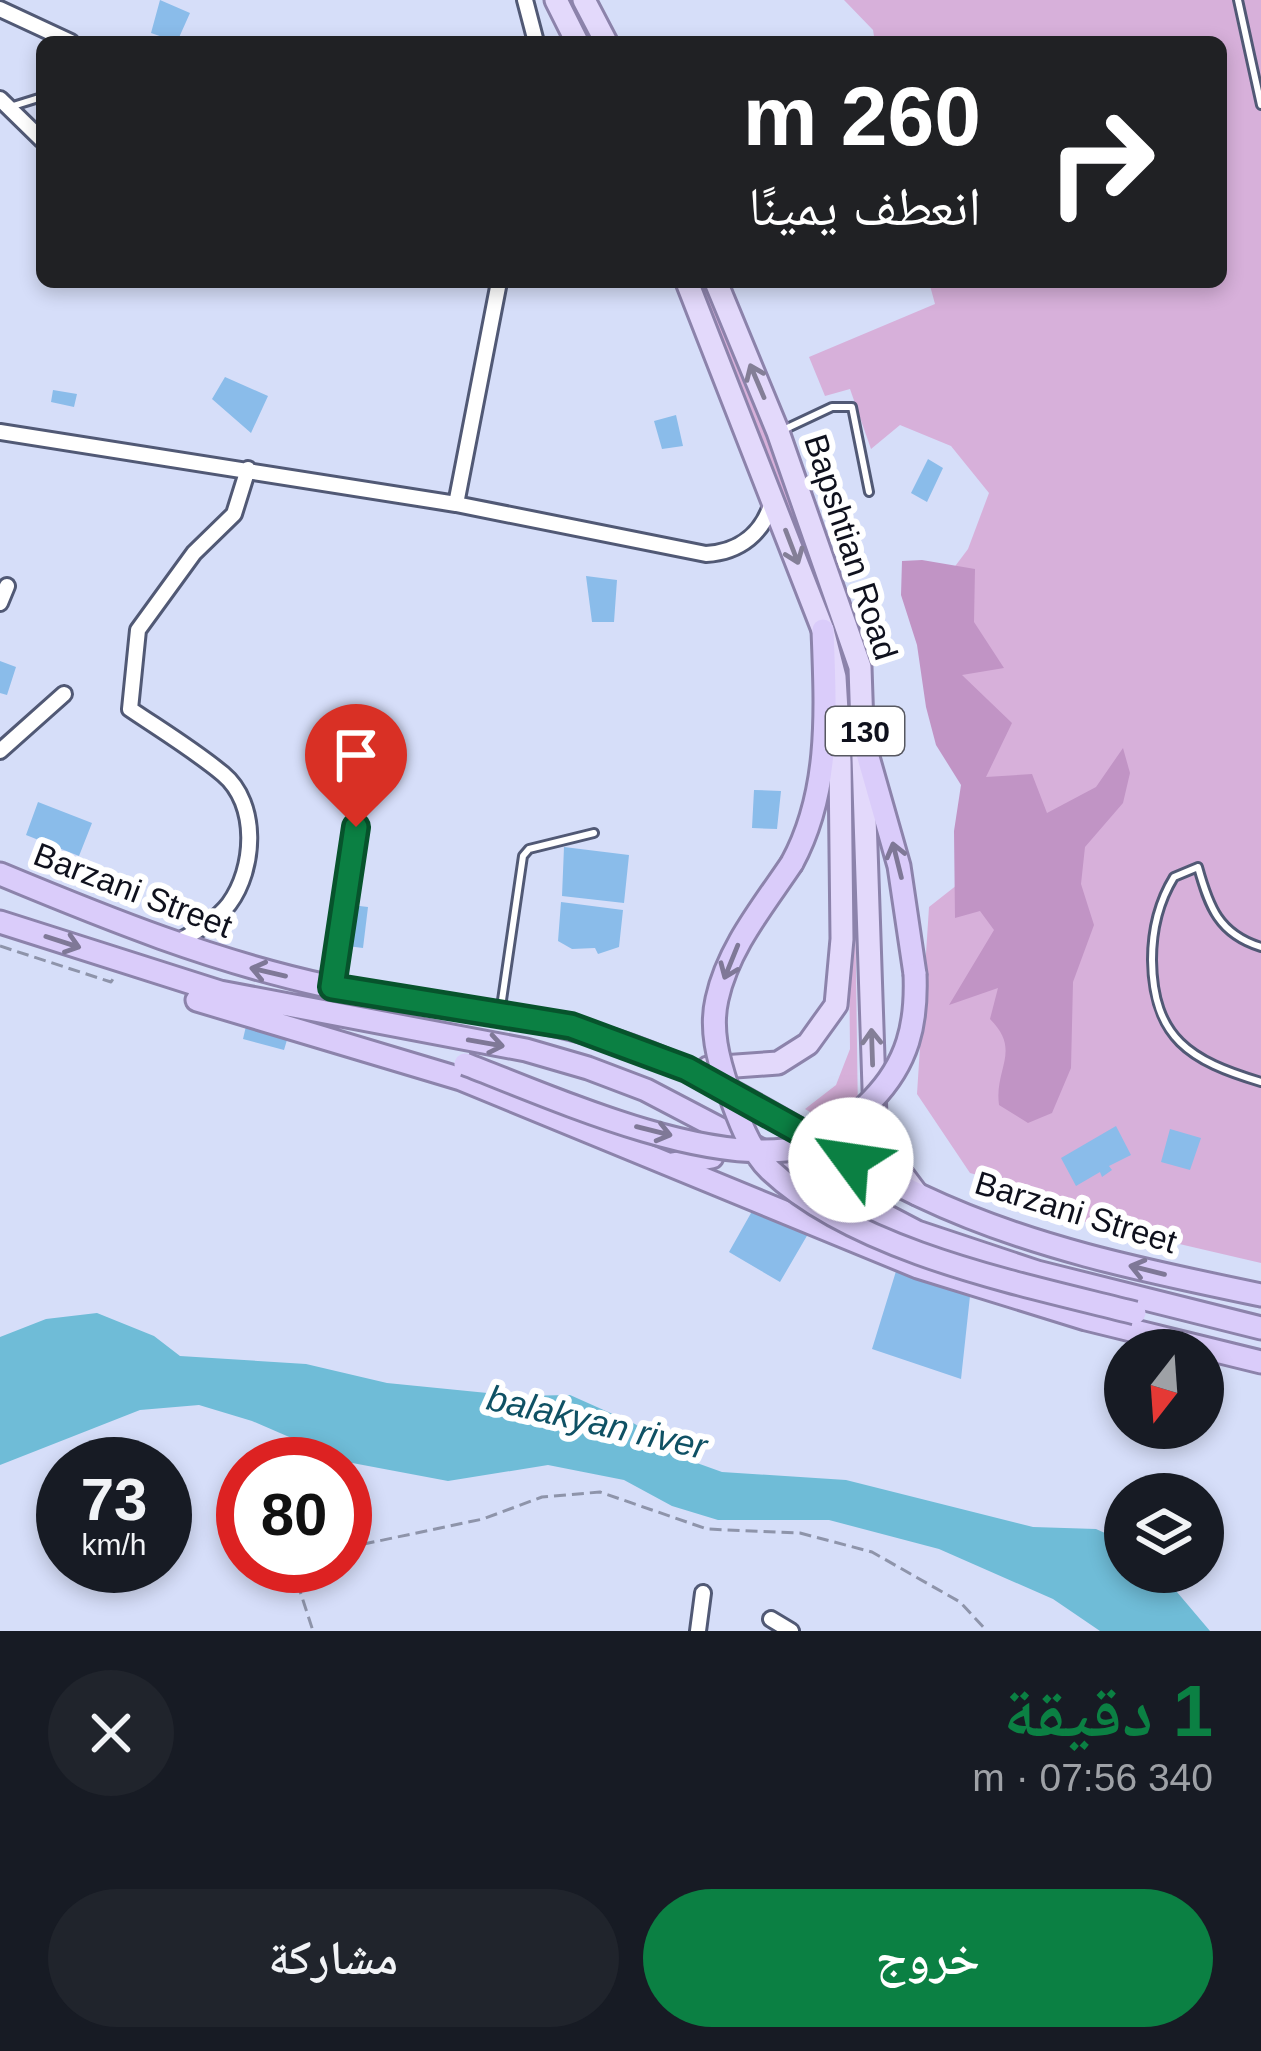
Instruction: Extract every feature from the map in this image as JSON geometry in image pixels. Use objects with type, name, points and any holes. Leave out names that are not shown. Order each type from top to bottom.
[{"type":"highway","points":[[823,630],[821,782],[810,829],[739,940],[717,996],[713,1031],[737,1117],[766,1167],[803,1196],[883,1236],[998,1276],[1135,1313],[1256,1327]]},
{"type":"highway","points":[[220,992],[465,1064],[612,1120],[737,1148],[788,1150],[834,1132],[892,1078],[916,1022],[915,974],[899,866],[866,750]]},
{"type":"highway","name":"Barzani Street","points":[[0,874],[172,946],[332,987],[571,1026],[687,1069],[917,1194],[1046,1244],[1261,1295]]},
{"type":"highway","name":"Barzani Street","points":[[0,922],[220,992],[526,1050],[588,1068],[646,1090],[917,1232],[980,1255],[1256,1327]]},
{"type":"highway","points":[[152,970],[189,997],[461,1078],[917,1267],[1086,1319],[1261,1362]]},
{"type":"highway","points":[[665,1162],[689,1164],[742,1154],[788,1167]]},
{"type":"highway","points":[[709,1181],[705,1168],[712,1156]]},
{"type":"main road","points":[[556,0],[574,36]]},
{"type":"main road","points":[[584,0],[603,36]]},
{"type":"main road","name":"Bapshtian Road","points":[[687,1069],[778,1063],[808,1044],[836,1005],[842,939],[835,677],[823,630],[689,288]]},
{"type":"main road","name":"Bapshtian Road","points":[[718,288],[778,432],[860,667],[875,1118],[893,1162],[917,1194]]},
{"type":"street","points":[[525,0],[534,36]]},
{"type":"street","points":[[0,9],[58,36]]},
{"type":"street","points":[[4,103],[36,134]]},
{"type":"street","points":[[456,504],[498,288]]},
{"type":"street","points":[[0,432],[456,504],[706,554],[746,542],[761,526],[773,497]]},
{"type":"street","points":[[172,946],[226,908],[237,891],[250,846],[244,805],[223,774],[130,709],[134,652],[138,630],[194,553],[234,514],[248,469]]},
{"type":"street","points":[[0,603],[7,586]]},
{"type":"street","points":[[0,751],[64,694]]},
{"type":"street","points":[[698,1631],[703,1593]]},
{"type":"street","points":[[771,1619],[791,1631]]},
{"type":"lane","points":[[1238,0],[1261,105]]},
{"type":"lane","points":[[4,103],[36,99]]},
{"type":"lane","points":[[778,432],[832,407],[852,407],[869,492]]},
{"type":"lane","points":[[332,987],[356,827]]},
{"type":"lane","points":[[501,1011],[523,856],[529,849],[594,832]]},
{"type":"lane","points":[[1261,947],[1236,939],[1221,925],[1198,867],[1174,878],[1157,914],[1154,1002],[1166,1027],[1193,1054],[1261,1082]]},
{"type":"path","points":[[0,946],[111,982],[126,962]]},
{"type":"path","points":[[372,1542],[484,1519],[542,1497],[600,1492],[707,1529],[800,1533],[872,1552],[960,1602],[987,1631]]},
{"type":"path","points":[[301,1593],[313,1631]]},
{"type":"shaded area","points":[[844,0],[1261,0],[1261,1263],[1055,1215],[1001,1197],[999,1181],[970,1173],[917,1094],[929,907],[976,870],[941,585],[968,549],[989,493],[951,446],[900,425],[871,449],[850,389],[825,396],[809,357],[935,304],[931,288],[1227,288],[1227,36],[874,36]]},
{"type":"shaded area","points":[[700,288],[708,288],[788,492],[852,683],[858,1117],[863,1144],[805,1109],[836,1085],[850,1049],[846,687]]},
{"type":"shaded area","points":[[902,561],[975,569],[974,622],[1004,668],[962,675],[1012,723],[986,777],[1032,774],[1047,813],[1096,787],[1123,748],[1130,773],[1123,803],[1085,847],[1081,884],[1094,925],[1073,982],[1071,1068],[1052,1113],[1028,1123],[999,1105],[1006,1051],[990,1019],[998,988],[949,1005],[994,930],[980,911],[955,918],[954,831],[961,785],[936,745],[917,645],[901,595]]},
{"type":"water","name":"balakyan river","points":[[97,1313],[154,1336],[180,1356],[306,1364],[387,1383],[518,1396],[570,1395],[635,1424],[683,1458],[722,1472],[846,1480],[1033,1527],[1096,1529],[1104,1533],[1104,1593],[1178,1593],[1210,1631],[1100,1631],[1053,1599],[939,1549],[829,1520],[718,1520],[672,1506],[624,1480],[548,1465],[448,1481],[372,1467],[372,1437],[289,1437],[199,1405],[140,1410],[71,1437],[36,1437],[36,1451],[0,1465],[0,1337],[46,1319]]},
{"type":"building","points":[[160,0],[190,13],[180,36],[151,33]]},
{"type":"building","points":[[225,377],[268,396],[251,433],[212,399]]},
{"type":"building","points":[[53,390],[77,394],[74,407],[51,402]]},
{"type":"building","points":[[676,415],[683,446],[662,449],[654,421]]},
{"type":"building","points":[[928,459],[943,468],[927,502],[911,493]]},
{"type":"building","points":[[586,576],[617,580],[614,622],[592,622]]},
{"type":"building","points":[[0,661],[16,667],[7,695],[0,693]]},
{"type":"building","points":[[754,790],[781,791],[777,829],[752,828]]},
{"type":"building","points":[[38,802],[92,823],[79,856],[26,835]]},
{"type":"building","points":[[564,847],[629,855],[624,903],[562,896]]},
{"type":"building","points":[[561,902],[623,910],[619,947],[598,954],[595,948],[572,949],[558,941]]},
{"type":"building","points":[[351,905],[368,907],[363,948],[347,946]]},
{"type":"building","points":[[247,1022],[289,1033],[284,1050],[243,1039]]},
{"type":"building","points":[[1116,1126],[1131,1155],[1109,1166],[1112,1170],[1102,1177],[1100,1172],[1076,1186],[1061,1158]]},
{"type":"building","points":[[1170,1129],[1201,1138],[1190,1170],[1161,1162]]},
{"type":"building","points":[[755,1206],[808,1234],[780,1282],[729,1252]]},
{"type":"building","points":[[897,1268],[970,1296],[961,1379],[872,1349]]},
{"type":"route","points":[[356,827],[332,987],[501,1011],[571,1026],[634,1047],[687,1069],[851,1160]]}]
